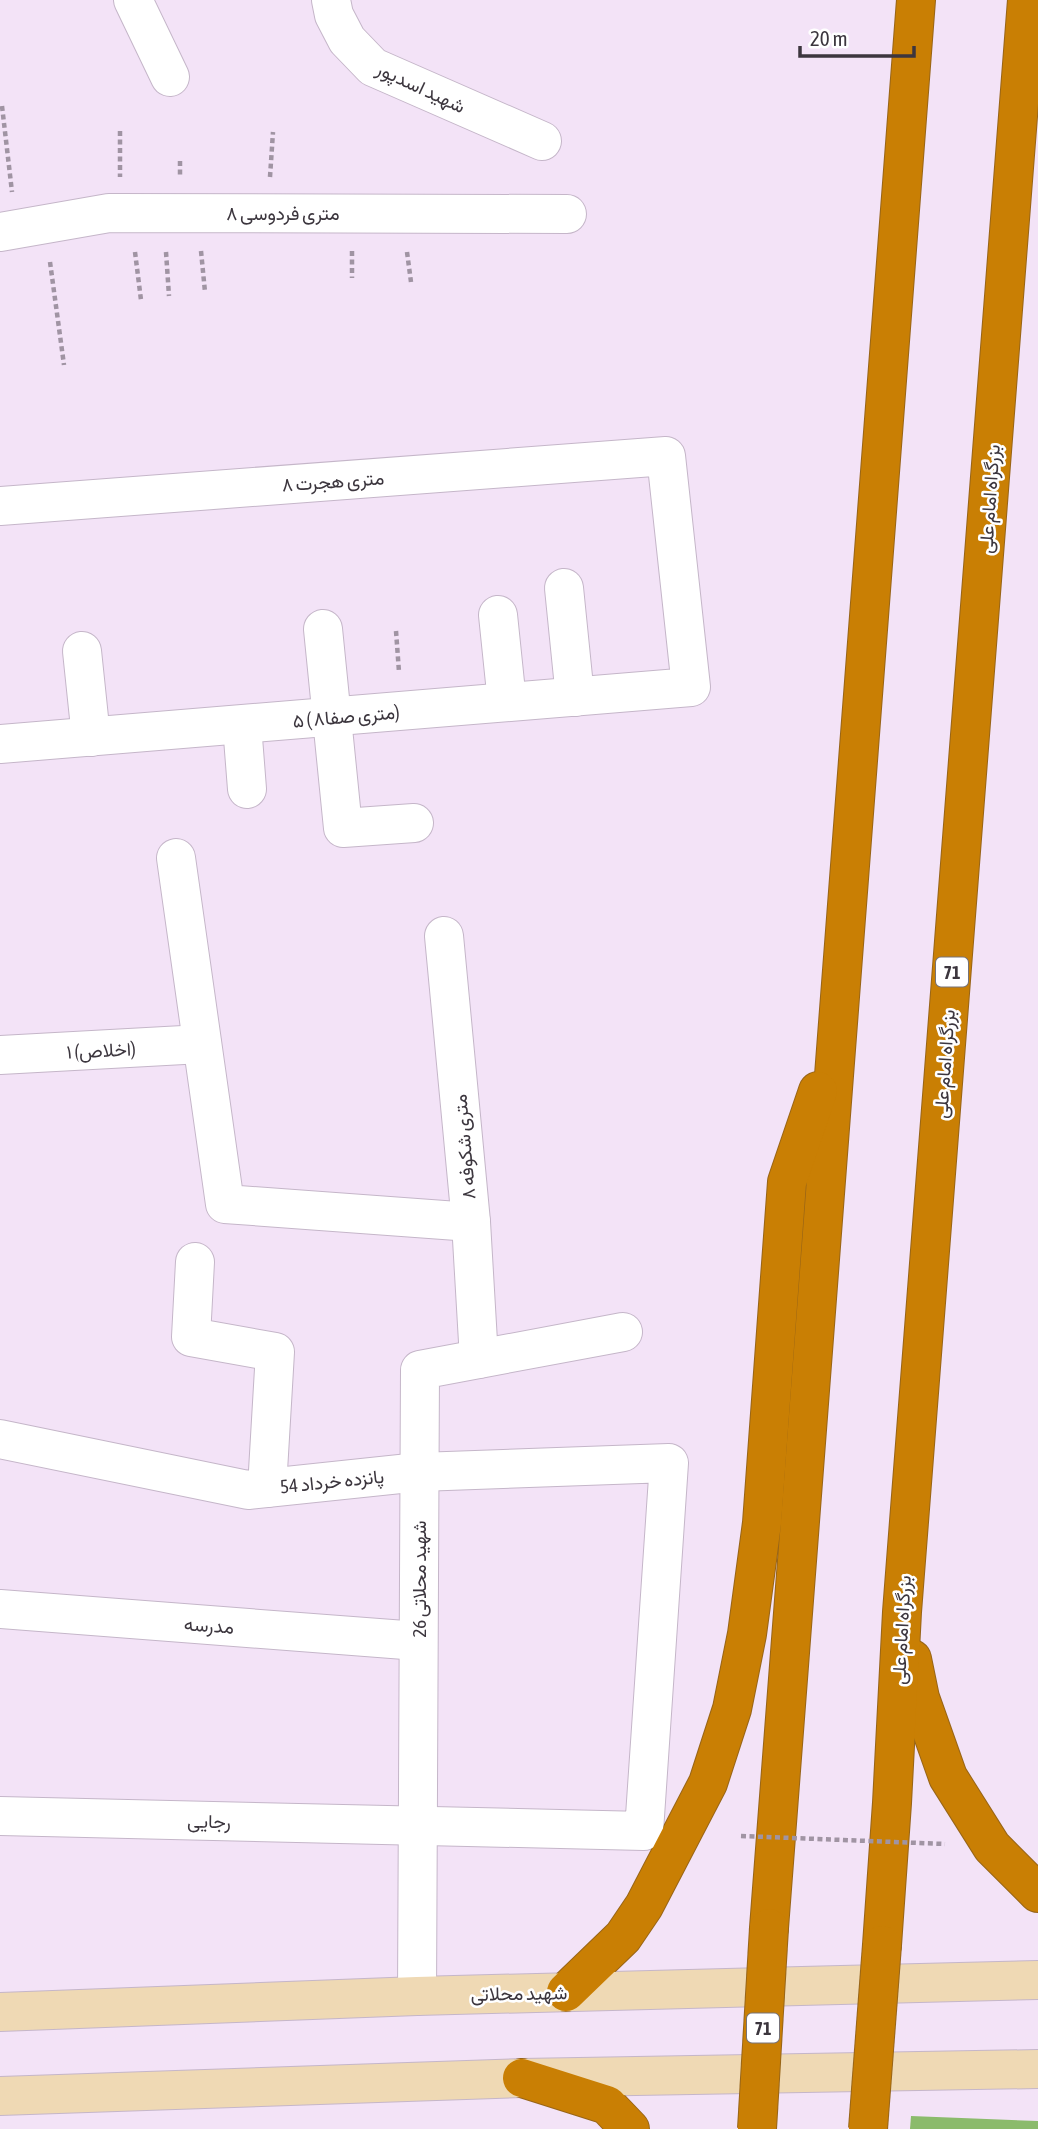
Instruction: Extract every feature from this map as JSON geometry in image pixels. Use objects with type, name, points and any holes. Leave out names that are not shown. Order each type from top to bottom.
[{"type":"highway","name":"71","points":[[757,2129],[769,1928],[835,1039],[916,0]]},
{"type":"highway","name":"بزرگراه امام علی","points":[[868,2129],[892,1803],[902,1612],[1027,0]]},
{"type":"highway","points":[[566,1992],[623,1937],[644,1906],[708,1783],[732,1709],[747,1634],[762,1523],[787,1182],[835,1039]]},
{"type":"highway","points":[[902,1612],[920,1698],[948,1777],[992,1847],[1038,1893]]},
{"type":"highway","points":[[522,2078],[607,2105],[630,2129]]},
{"type":"main road","name":"شهید محلاتی","points":[[0,2012],[417,1996],[1038,1980]]},
{"type":"main road","points":[[0,2096],[522,2078],[1034,2073]]},
{"type":"street","points":[[133,0],[170,77]]},
{"type":"street","name":"شهید اسدپور","points":[[331,0],[334,15],[347,40],[373,67],[542,141]]},
{"type":"street","name":"۸ متری فردوسی","points":[[20,228],[109,213],[567,214]]},
{"type":"street","name":"۸ متری هجرت","points":[[0,506],[666,456],[691,687]]},
{"type":"street","points":[[564,588],[575,697]]},
{"type":"street","points":[[498,615],[507,702]]},
{"type":"street","points":[[323,629],[343,828],[414,822]]},
{"type":"street","points":[[82,651],[91,737]]},
{"type":"street","name":"۵ ( ۸متری صفا)","points":[[0,744],[691,687]]},
{"type":"street","points":[[242,725],[247,789]]},
{"type":"street","points":[[176,858],[225,1204],[471,1222]]},
{"type":"street","name":"۸ متری شکوفه","points":[[444,936],[471,1222],[479,1359]]},
{"type":"street","name":"۱ (اخلاص)","points":[[0,1055],[202,1044]]},
{"type":"street","points":[[195,1262],[191,1337],[275,1352],[267,1488]]},
{"type":"street","name":"شهید محلاتی 26","points":[[417,1996],[420,1370],[623,1332]]},
{"type":"street","name":"پانزده خرداد 54","points":[[0,1439],[248,1490],[419,1472],[669,1463]]},
{"type":"street","name":"رجایی","points":[[0,1816],[644,1831],[669,1463]]},
{"type":"street","name":"مدرسه","points":[[0,1609],[418,1641]]},
{"type":"path","points":[[2,106],[20,228],[64,365]]},
{"type":"path","points":[[131,213],[141,300]]},
{"type":"path","points":[[741,1836],[945,1844]]},
{"type":"green space","points":[[911,2116],[1038,2121],[1038,2129],[910,2129]]}]
